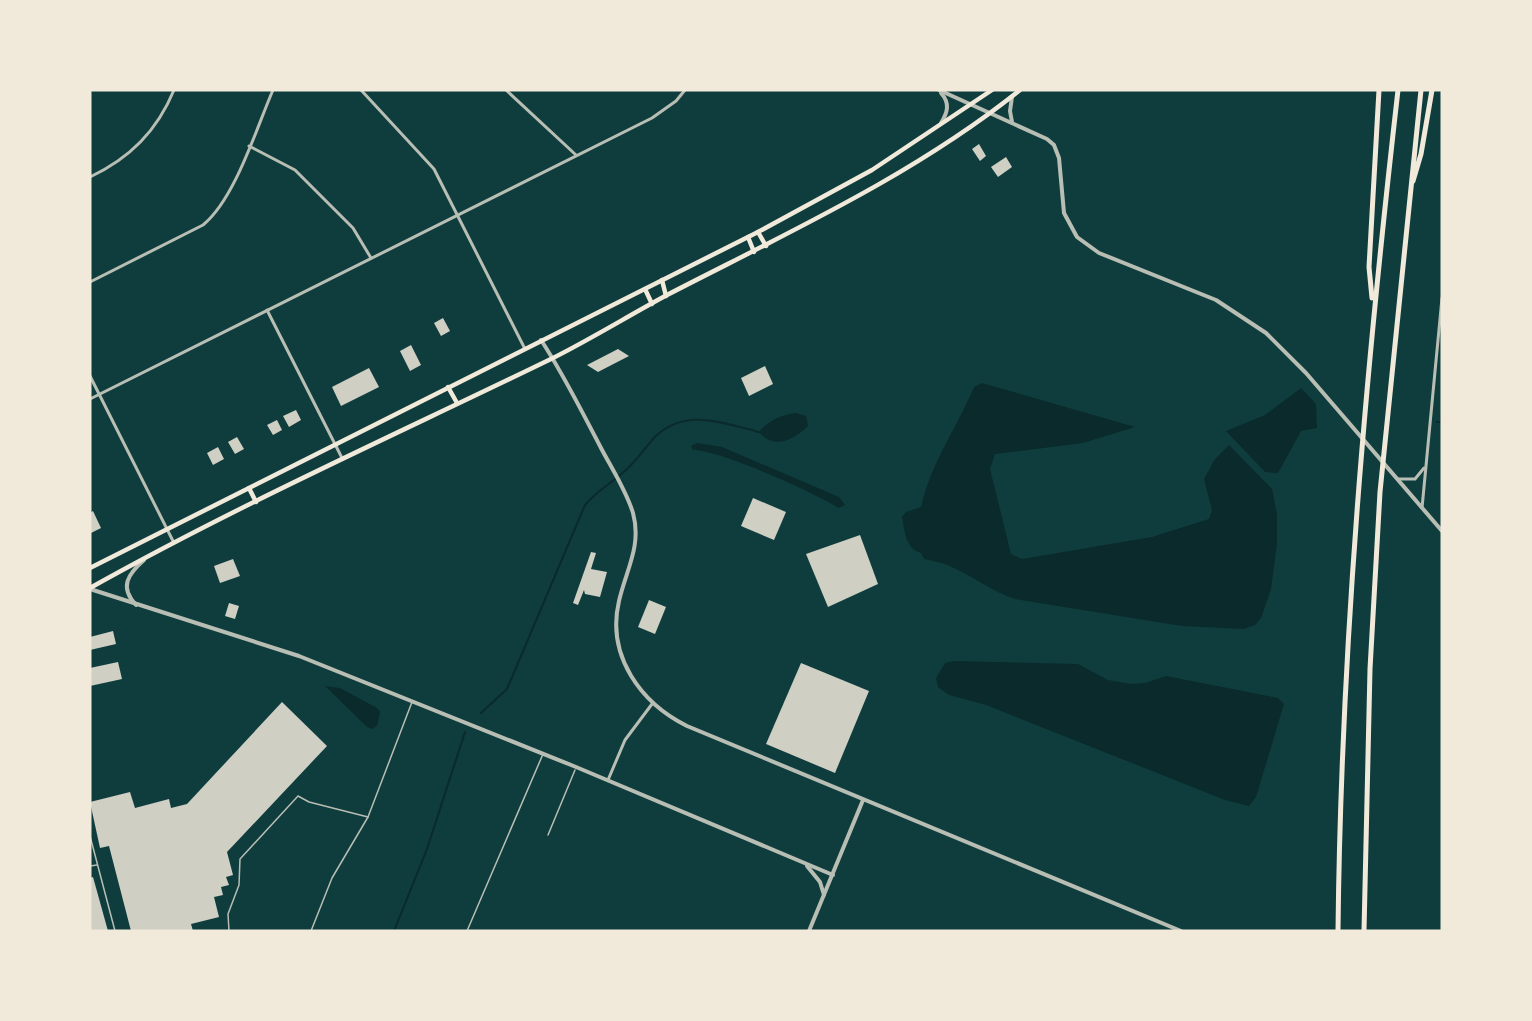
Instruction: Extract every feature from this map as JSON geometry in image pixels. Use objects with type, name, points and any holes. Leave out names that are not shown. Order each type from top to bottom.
[{"type":"highway","points":[[1373,308],[1369,267],[1379,90]]},
{"type":"highway","points":[[1338,931],[1343,714],[1359,469],[1373,308],[1398,90]]},
{"type":"highway","points":[[1364,931],[1370,669],[1380,492],[1385,422],[1421,90]]},
{"type":"highway","points":[[1408,197],[1421,154],[1432,90]]},
{"type":"main road","points":[[90,568],[758,232],[872,170],[992,90]]},
{"type":"main road","points":[[90,589],[174,543],[342,458],[553,358],[666,296],[766,246],[876,184],[991,113],[1020,90]]},
{"type":"main road","points":[[872,170],[876,184]]},
{"type":"main road","points":[[758,232],[766,246]]},
{"type":"main road","points":[[748,237],[754,252]]},
{"type":"main road","points":[[662,280],[666,296]]},
{"type":"main road","points":[[645,289],[652,304]]},
{"type":"main road","points":[[448,387],[457,403]]},
{"type":"main road","points":[[249,488],[256,502]]},
{"type":"street","points":[[90,177],[134,150],[161,117],[174,90]]},
{"type":"street","points":[[90,282],[212,218],[225,201],[273,90]]},
{"type":"street","points":[[361,90],[425,157],[442,183],[525,349]]},
{"type":"street","points":[[90,399],[652,118],[676,101],[685,90]]},
{"type":"street","points":[[939,90],[1042,136],[1053,146],[1060,165],[1064,213],[1072,231],[1084,243],[1118,262],[1215,300],[1266,333],[1294,359],[1442,531]]},
{"type":"street","points":[[934,130],[944,118],[948,108],[939,90]]},
{"type":"street","points":[[508,91],[576,155]]},
{"type":"street","points":[[1012,97],[1010,111],[1012,123]]},
{"type":"street","points":[[249,146],[295,170],[352,228],[371,258]]},
{"type":"street","points":[[1422,508],[1442,298]]},
{"type":"street","points":[[267,310],[342,458]]},
{"type":"street","points":[[541,340],[610,464],[633,512],[636,540],[633,559],[619,601],[618,639],[627,669],[652,704],[687,726],[1181,931]]},
{"type":"street","points":[[90,376],[174,543]]},
{"type":"street","points":[[1398,479],[1415,479],[1425,466]]},
{"type":"street","points":[[136,606],[127,593],[126,584],[131,573],[144,560]]},
{"type":"street","points":[[90,589],[136,606],[299,656],[543,753],[806,866],[833,875]]},
{"type":"street","points":[[608,780],[625,740],[652,704]]},
{"type":"street","points":[[809,931],[863,800]]},
{"type":"street","points":[[806,866],[820,882],[824,896]]},
{"type":"lane","points":[[311,931],[333,878],[368,817],[412,701]]},
{"type":"lane","points":[[467,931],[543,753]]},
{"type":"lane","points":[[548,835],[576,767]]},
{"type":"lane","points":[[229,931],[228,914],[239,885],[240,859],[298,796],[309,802],[368,817]]},
{"type":"lane","points":[[90,836],[115,931]]},
{"type":"lane","points":[[90,866],[98,864]]},
{"type":"water","points":[[982,383],[1135,427],[1083,443],[995,454],[990,469],[1011,554],[1022,559],[1152,537],[1209,519],[1212,510],[1204,479],[1215,459],[1229,445],[1272,489],[1277,514],[1277,544],[1271,589],[1261,618],[1255,625],[1244,629],[1182,626],[1015,599],[947,565],[924,559],[921,553],[909,543],[902,517],[906,512],[921,507],[931,474],[974,387]]},
{"type":"water","points":[[1301,388],[1316,404],[1317,428],[1301,431],[1278,473],[1265,472],[1226,431],[1265,415]]},
{"type":"water","points":[[796,413],[806,416],[808,426],[790,439],[771,441],[759,432],[776,419]]},
{"type":"water","points":[[697,443],[722,447],[839,497],[845,505],[839,508],[809,492],[744,464],[693,450],[691,446]]},
{"type":"water","points":[[954,661],[1078,664],[1108,680],[1131,684],[1145,683],[1166,676],[1278,698],[1284,704],[1256,797],[1249,806],[1225,800],[986,705],[949,695],[938,687],[936,678],[945,663]]},
{"type":"water","points":[[325,686],[340,688],[377,708],[380,712],[377,726],[372,729],[367,727]]},
{"type":"building","points":[[979,144],[986,156],[980,161],[972,149]]},
{"type":"building","points":[[1006,157],[1012,167],[998,177],[991,167]]},
{"type":"building","points":[[443,318],[450,331],[441,336],[434,323]]},
{"type":"building","points":[[411,345],[421,365],[410,371],[400,351]]},
{"type":"building","points":[[618,349],[629,356],[598,372],[587,365]]},
{"type":"building","points":[[765,366],[773,384],[749,396],[741,378]]},
{"type":"building","points":[[369,368],[379,387],[341,406],[332,387]]},
{"type":"building","points":[[296,410],[301,420],[289,427],[283,416]]},
{"type":"building","points":[[277,420],[282,430],[273,435],[267,425]]},
{"type":"building","points":[[237,437],[244,449],[235,454],[228,442]]},
{"type":"building","points":[[218,447],[224,459],[213,465],[207,453]]},
{"type":"building","points":[[753,498],[786,512],[774,540],[741,526]]},
{"type":"building","points":[[93,511],[101,528],[91,533],[90,513]]},
{"type":"building","points":[[860,535],[878,584],[828,607],[806,554]]},
{"type":"building","points":[[591,552],[596,553],[591,569],[607,572],[600,597],[585,594],[584,590],[578,605],[573,603]]},
{"type":"building","points":[[233,559],[240,576],[220,583],[214,566]]},
{"type":"building","points":[[649,600],[666,607],[655,634],[638,627]]},
{"type":"building","points":[[229,603],[239,606],[235,619],[225,616]]},
{"type":"building","points":[[113,631],[116,644],[90,650],[90,637]]},
{"type":"building","points":[[118,662],[122,679],[90,686],[90,668]]},
{"type":"building","points":[[801,663],[869,691],[835,773],[766,744]]},
{"type":"building","points":[[282,702],[327,746],[227,852],[233,875],[226,877],[229,885],[221,887],[223,895],[214,897],[219,917],[191,924],[193,931],[131,931],[109,846],[100,848],[90,802],[130,792],[135,808],[169,799],[171,808],[187,804]]},
{"type":"building","points":[[93,877],[108,931],[90,931],[90,878]]},
{"type":"waterway","points":[[481,713],[507,689],[585,505],[590,499],[625,471],[654,438],[666,428],[678,423],[704,420],[759,432]]},
{"type":"waterway","points":[[1437,422],[1442,422]]},
{"type":"waterway","points":[[394,931],[427,849],[465,732]]}]
